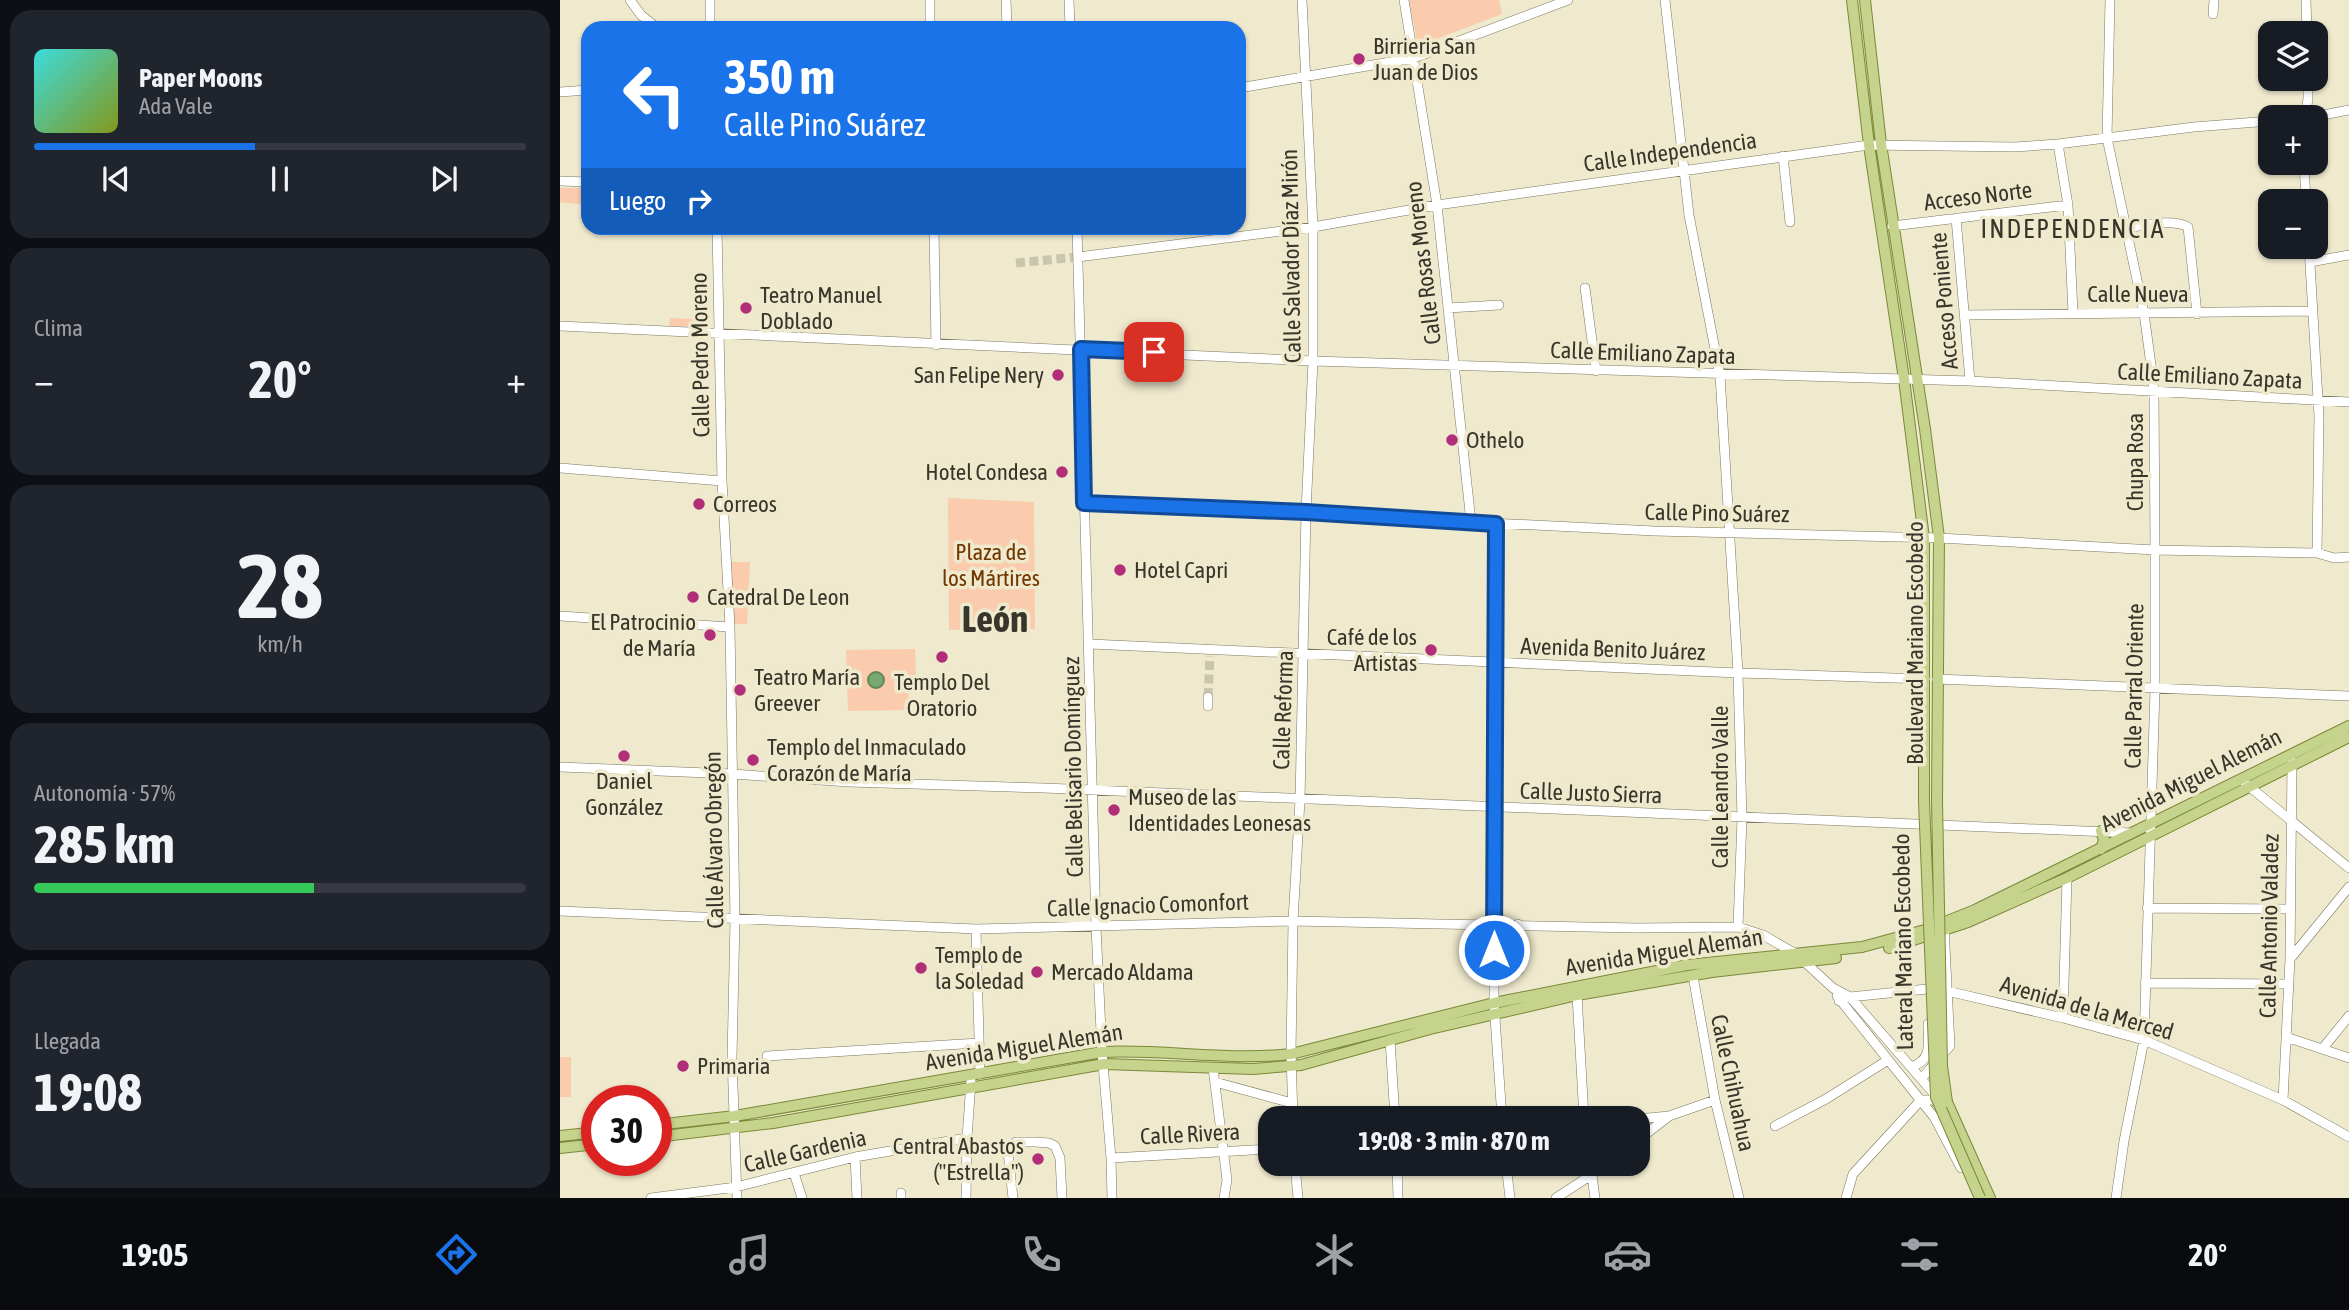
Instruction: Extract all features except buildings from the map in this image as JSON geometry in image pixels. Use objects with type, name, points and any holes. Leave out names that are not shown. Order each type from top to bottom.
[{"type":"main road","name":"Boulevard Mariano Escobedo","points":[[1852,0],[1875,144],[1924,538],[1925,685],[1922,804],[1936,1097],[1980,1198]]},
{"type":"main road","name":"Boulevard Mariano Escobedo","points":[[1865,0],[1875,144],[1918,380],[1939,538],[1937,679],[1942,1066],[1947,1102],[1990,1198]]},
{"type":"main road","name":"Avenida Miguel Alemán","points":[[672,1123],[974,1079],[1104,1064],[1213,1068],[1291,1067],[1318,1062],[1494,1008],[1800,958],[1925,934],[2067,878],[2245,783],[2294,752],[2349,726]]},
{"type":"main road","name":"Avenida Miguel Alemán","points":[[1944,926],[2151,823],[2292,765],[2349,737]]},
{"type":"main road","points":[[2101,831],[2104,838],[2101,849]]},
{"type":"main road","name":"Avenida Miguel Alemán","points":[[672,1135],[735,1129],[1102,1052],[1264,1056],[1290,1054],[1687,965],[1800,958]]},
{"type":"main road","points":[[560,1136],[581,1134]]},
{"type":"main road","points":[[560,1148],[581,1146]]},
{"type":"street","points":[[630,0],[648,21]]},
{"type":"street","points":[[709,0],[710,21]]},
{"type":"street","points":[[930,0],[930,21]]},
{"type":"street","points":[[1006,0],[1007,21]]},
{"type":"street","points":[[1069,0],[1070,21]]},
{"type":"street","name":"Calle Salvador Díaz Mirón","points":[[1302,0],[1312,227],[1313,361],[1306,512]]},
{"type":"street","name":"Calle Rosas Moreno","points":[[1404,0],[1437,205],[1471,522]]},
{"type":"street","points":[[1246,87],[1414,58],[1568,0]]},
{"type":"street","name":"Calle Leandro Valle","points":[[1665,0],[1693,240],[1720,375],[1738,673],[1742,818],[1738,927]]},
{"type":"street","name":"Chupa Rosa","points":[[2110,0],[2107,138],[2144,313],[2154,393],[2155,550]]},
{"type":"street","points":[[2213,14],[2214,0]]},
{"type":"street","points":[[2306,0],[2307,21]]},
{"type":"street","points":[[560,92],[581,90]]},
{"type":"street","points":[[2328,114],[2349,110]]},
{"type":"street","name":"Calle Independencia","points":[[1078,257],[1312,227],[1437,205],[1875,144],[1981,147],[2058,144],[2258,122]]},
{"type":"street","points":[[2058,144],[2068,205],[2073,313]]},
{"type":"street","points":[[1783,156],[1790,222]]},
{"type":"street","points":[[560,181],[581,182]]},
{"type":"street","name":"Acceso Norte","points":[[1892,226],[2068,205]]},
{"type":"street","name":"Acceso Poniente","points":[[1956,218],[1970,381]]},
{"type":"street","points":[[2125,228],[2168,224],[2188,227],[2197,314]]},
{"type":"street","name":"Calle Pedro Moreno","points":[[717,235],[722,481]]},
{"type":"street","points":[[934,235],[936,345]]},
{"type":"street","name":"Calle Belisario Domínguez","points":[[1077,235],[1096,927],[1112,1198]]},
{"type":"street","points":[[2317,553],[2318,402],[2310,261],[2349,255]]},
{"type":"street","points":[[1585,288],[1596,371]]},
{"type":"street","points":[[1448,308],[1499,305]]},
{"type":"street","name":"Calle Nueva","points":[[1964,314],[2197,314],[2312,310]]},
{"type":"street","name":"Calle Emiliano Zapata","points":[[560,326],[1313,361],[1970,381],[2349,402]]},
{"type":"street","points":[[560,468],[722,481]]},
{"type":"street","name":"Calle Álvaro Obregón","points":[[722,481],[730,627],[735,920],[732,1058],[737,1198]]},
{"type":"street","name":"Calle Pino Suárez","points":[[1084,503],[1306,512],[1496,524],[1939,538],[2155,550],[2317,553],[2334,558],[2349,557]]},
{"type":"street","name":"Calle Reforma","points":[[1292,1106],[1290,1054],[1293,921],[1305,654],[1306,512]]},
{"type":"street","points":[[1496,524],[1494,1008],[1501,1106]]},
{"type":"street","name":"Calle Parral Oriente","points":[[2116,1198],[2144,1040],[2155,690],[2155,550]]},
{"type":"street","points":[[2334,558],[2349,566]]},
{"type":"street","points":[[560,616],[730,627]]},
{"type":"street","name":"Avenida Benito Juárez","points":[[1090,644],[1210,653],[1305,654],[1738,673],[1925,685]]},
{"type":"street","points":[[1937,679],[2349,696]]},
{"type":"street","name":"Calle Antonio Valadez","points":[[2283,1100],[2290,959],[2290,820],[2294,752]]},
{"type":"street","name":"Calle Justo Sierra","points":[[560,767],[849,782],[2151,835]]},
{"type":"street","points":[[2245,783],[2349,868]]},
{"type":"street","name":"Lateral Mariano Escobedo","points":[[1922,804],[1930,814],[1938,805]]},
{"type":"street","name":"Lateral Mariano Escobedo","points":[[1911,1067],[1922,1063],[1928,1052],[1922,804]]},
{"type":"street","name":"Lateral Mariano Escobedo","points":[[1922,1079],[1950,1046],[1938,805]]},
{"type":"street","points":[[2063,1017],[2067,878]]},
{"type":"street","points":[[2290,959],[2349,887]]},
{"type":"street","points":[[2147,908],[2290,909]]},
{"type":"street","name":"Calle Ignacio Comonfort","points":[[560,911],[976,929],[1293,921],[1637,928],[1738,927]]},
{"type":"street","points":[[1518,924],[1519,970]]},
{"type":"street","points":[[1738,927],[1763,935],[1800,958],[1833,988],[1850,997],[1952,1114]]},
{"type":"street","points":[[966,1198],[967,1138],[979,1043],[976,929]]},
{"type":"street","name":"Calle Chihuahua","points":[[1692,975],[1715,1100],[1739,1198]]},
{"type":"street","points":[[2145,983],[2288,984]]},
{"type":"street","points":[[1833,988],[1839,1001],[1944,1132],[1975,1198]]},
{"type":"street","name":"Avenida de la Merced","points":[[1839,1001],[1850,997],[1927,989],[1947,990],[2063,1017],[2144,1040],[2283,1100],[2349,1138]]},
{"type":"street","points":[[1577,995],[1583,1106]]},
{"type":"street","points":[[2323,1048],[2349,1016]]},
{"type":"street","points":[[2286,1037],[2349,1058]]},
{"type":"street","points":[[1390,1040],[1394,1106]]},
{"type":"street","points":[[767,1056],[979,1043]]},
{"type":"street","points":[[1775,1126],[1826,1099],[1888,1060]]},
{"type":"street","points":[[1213,1068],[1227,1187],[1224,1198]]},
{"type":"street","points":[[1215,1082],[1292,1103]]},
{"type":"street","points":[[1650,1118],[1669,1116],[1715,1100]]},
{"type":"street","points":[[1846,1198],[1853,1174],[1921,1100],[1933,1100],[1952,1114]]},
{"type":"street","points":[[1650,1131],[1669,1116]]},
{"type":"street","name":"Calle Gardenia","points":[[651,1198],[736,1187],[855,1157],[967,1138]]},
{"type":"street","points":[[1013,1198],[1009,1147],[1016,1142],[1035,1142],[1051,1143],[1057,1150],[1060,1158],[1062,1198]]},
{"type":"street","name":"Calle Rivera","points":[[1111,1158],[1258,1150]]},
{"type":"street","points":[[855,1157],[857,1198]]},
{"type":"street","points":[[794,1173],[802,1198]]},
{"type":"street","points":[[1296,1176],[1298,1198]]},
{"type":"street","points":[[1397,1176],[1398,1198]]},
{"type":"street","points":[[1507,1176],[1510,1198]]},
{"type":"street","points":[[1556,1198],[1592,1176],[1595,1198]]},
{"type":"green space","points":[[1409,0],[1499,0],[1502,14],[1418,46]]},
{"type":"green space","points":[[560,188],[581,188],[581,204],[560,202]]},
{"type":"green space","points":[[702,310],[708,310],[707,327],[669,326],[670,318],[692,319],[692,314],[702,314]]},
{"type":"green space","name":"Plaza de los Mártires","points":[[948,498],[1034,502],[1035,629],[949,630]]},
{"type":"green space","points":[[730,562],[750,562],[747,624],[732,624]]},
{"type":"green space","points":[[915,649],[916,675],[908,676],[909,710],[848,711],[846,650]]},
{"type":"green space","points":[[560,1057],[571,1057],[571,1097],[560,1097]]},
{"type":"shaded area","points":[[876,672],[882,674],[882,686],[876,688],[870,686],[868,680],[870,674]]},
{"type":"tunnel","points":[[1016,263],[1078,257]]},
{"type":"tunnel","points":[[1208,697],[1210,656]]},
{"type":"place","name":"Birrieria San Juan de Dios","points":[[1359,59]]},
{"type":"place","name":"Teatro Manuel Doblado","points":[[746,308]]},
{"type":"place","name":"San Felipe Nery","points":[[1058,375]]},
{"type":"place","name":"Othelo","points":[[1452,440]]},
{"type":"place","name":"Hotel Condesa","points":[[1062,472]]},
{"type":"place","name":"Correos","points":[[699,504]]},
{"type":"place","name":"Hotel Capri","points":[[1120,570]]},
{"type":"place","name":"Catedral De Leon","points":[[693,597]]},
{"type":"place","name":"El Patrocinio de María","points":[[710,635]]},
{"type":"place","name":"Café de los Artistas","points":[[1431,650]]},
{"type":"place","name":"Templo Del Oratorio","points":[[942,657]]},
{"type":"place","name":"Teatro María Greever","points":[[740,690]]},
{"type":"place","name":"Daniel González","points":[[624,756]]},
{"type":"place","name":"Templo del Inmaculado Corazón de María","points":[[753,760]]},
{"type":"place","name":"Museo de las Identidades Leonesas","points":[[1114,810]]},
{"type":"place","name":"Templo de la Soledad","points":[[921,968]]},
{"type":"place","name":"Mercado Aldama","points":[[1037,972]]},
{"type":"place","name":"Primaria","points":[[683,1066]]},
{"type":"place","name":"Central Abastos (\"Estrella\")","points":[[1038,1159]]},
{"type":"district","name":"INDEPENDENCIA","points":[[2073,229]]},
{"type":"district","name":"León","points":[[995,619]]},
{"type":"route","points":[[1154,352],[1081,349],[1084,503],[1306,512],[1496,524],[1494,950]]}]
